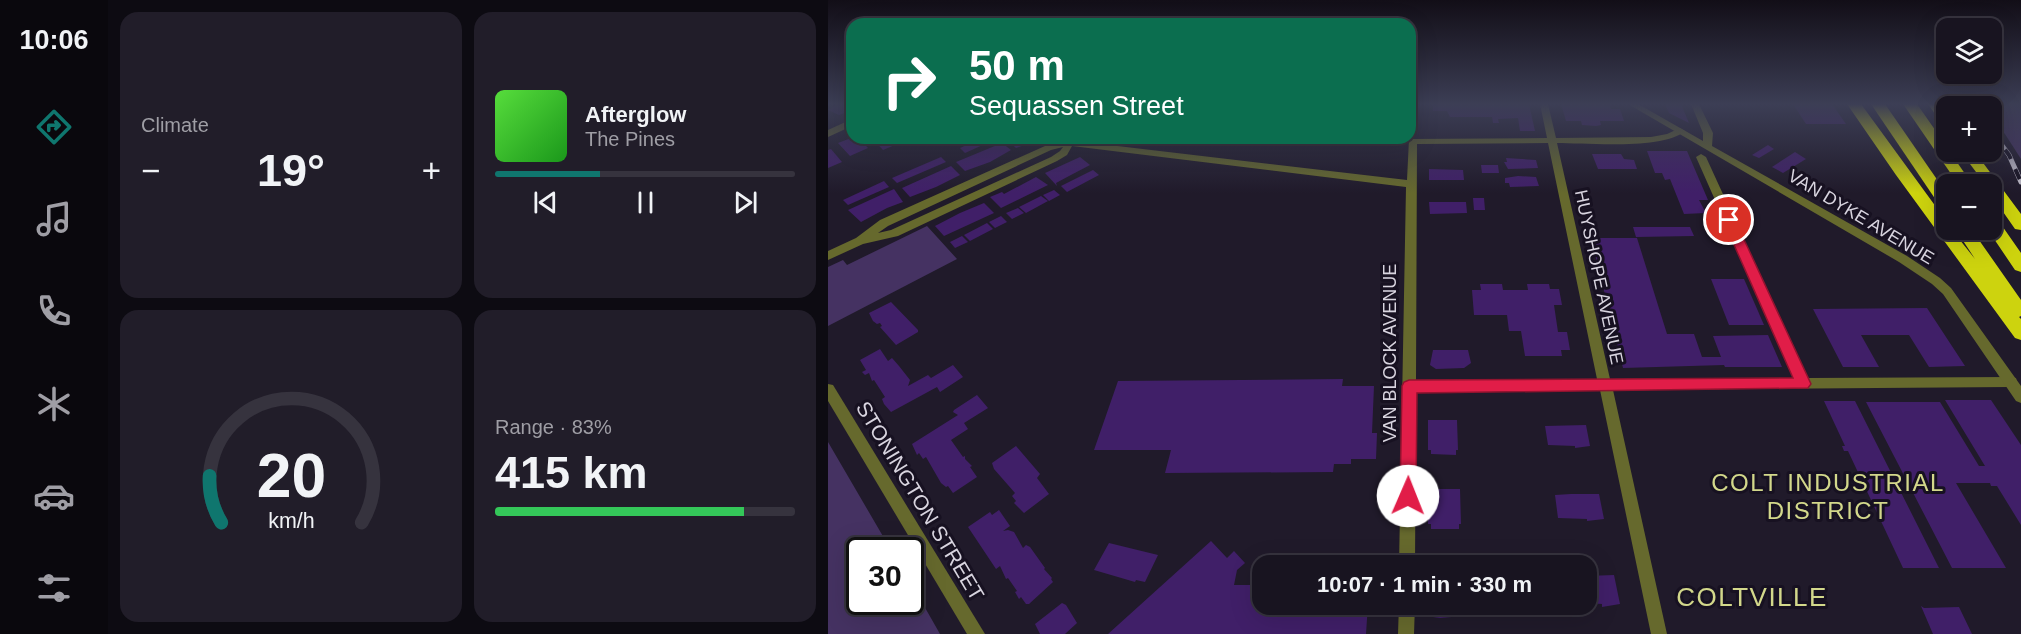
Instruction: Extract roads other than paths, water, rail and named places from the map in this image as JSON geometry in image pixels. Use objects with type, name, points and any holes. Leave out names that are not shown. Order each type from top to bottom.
[{"type":"highway","points":[[1874,134],[1906,180],[2021,333]]},
{"type":"highway","points":[[1898,134],[1936,189]]},
{"type":"highway","points":[[1930,134],[1958,174]]},
{"type":"highway","points":[[2002,199],[2021,225]]},
{"type":"highway","points":[[2002,238],[2021,266]]},
{"type":"highway","points":[[1971,240],[2021,315]]},
{"type":"street","name":"HUYSHOPE AVENUE","points":[[1551,134],[1659,634]]},
{"type":"street","points":[[1552,140],[1651,140],[1675,134]]},
{"type":"street","name":"VAN DYKE AVENUE","points":[[1685,134],[1903,259],[1936,281],[1947,291],[2021,397]]},
{"type":"street","points":[[1707,146],[1708,134]]},
{"type":"street","name":"VAN BLOCK AVENUE","points":[[1416,141],[1552,140]]},
{"type":"street","points":[[828,256],[860,241],[894,233],[1054,159],[1064,153],[1069,144]]},
{"type":"street","points":[[1095,144],[1410,184]]},
{"type":"street","name":"VAN BLOCK AVENUE","points":[[1407,555],[1412,144]]},
{"type":"street","points":[[1701,157],[1803,384]]},
{"type":"street","points":[[1409,386],[2011,382]]},
{"type":"street","name":"STONINGTON STREET","points":[[828,389],[976,634]]},
{"type":"street","points":[[1406,634],[1407,615]]},
{"type":"railway","points":[[2002,146],[2009,155],[2021,182]]},
{"type":"district","name":"COLT INDUSTRIAL DISTRICT","points":[[1828,497]]},
{"type":"district","name":"COLTVILLE","points":[[1752,597]]}]
